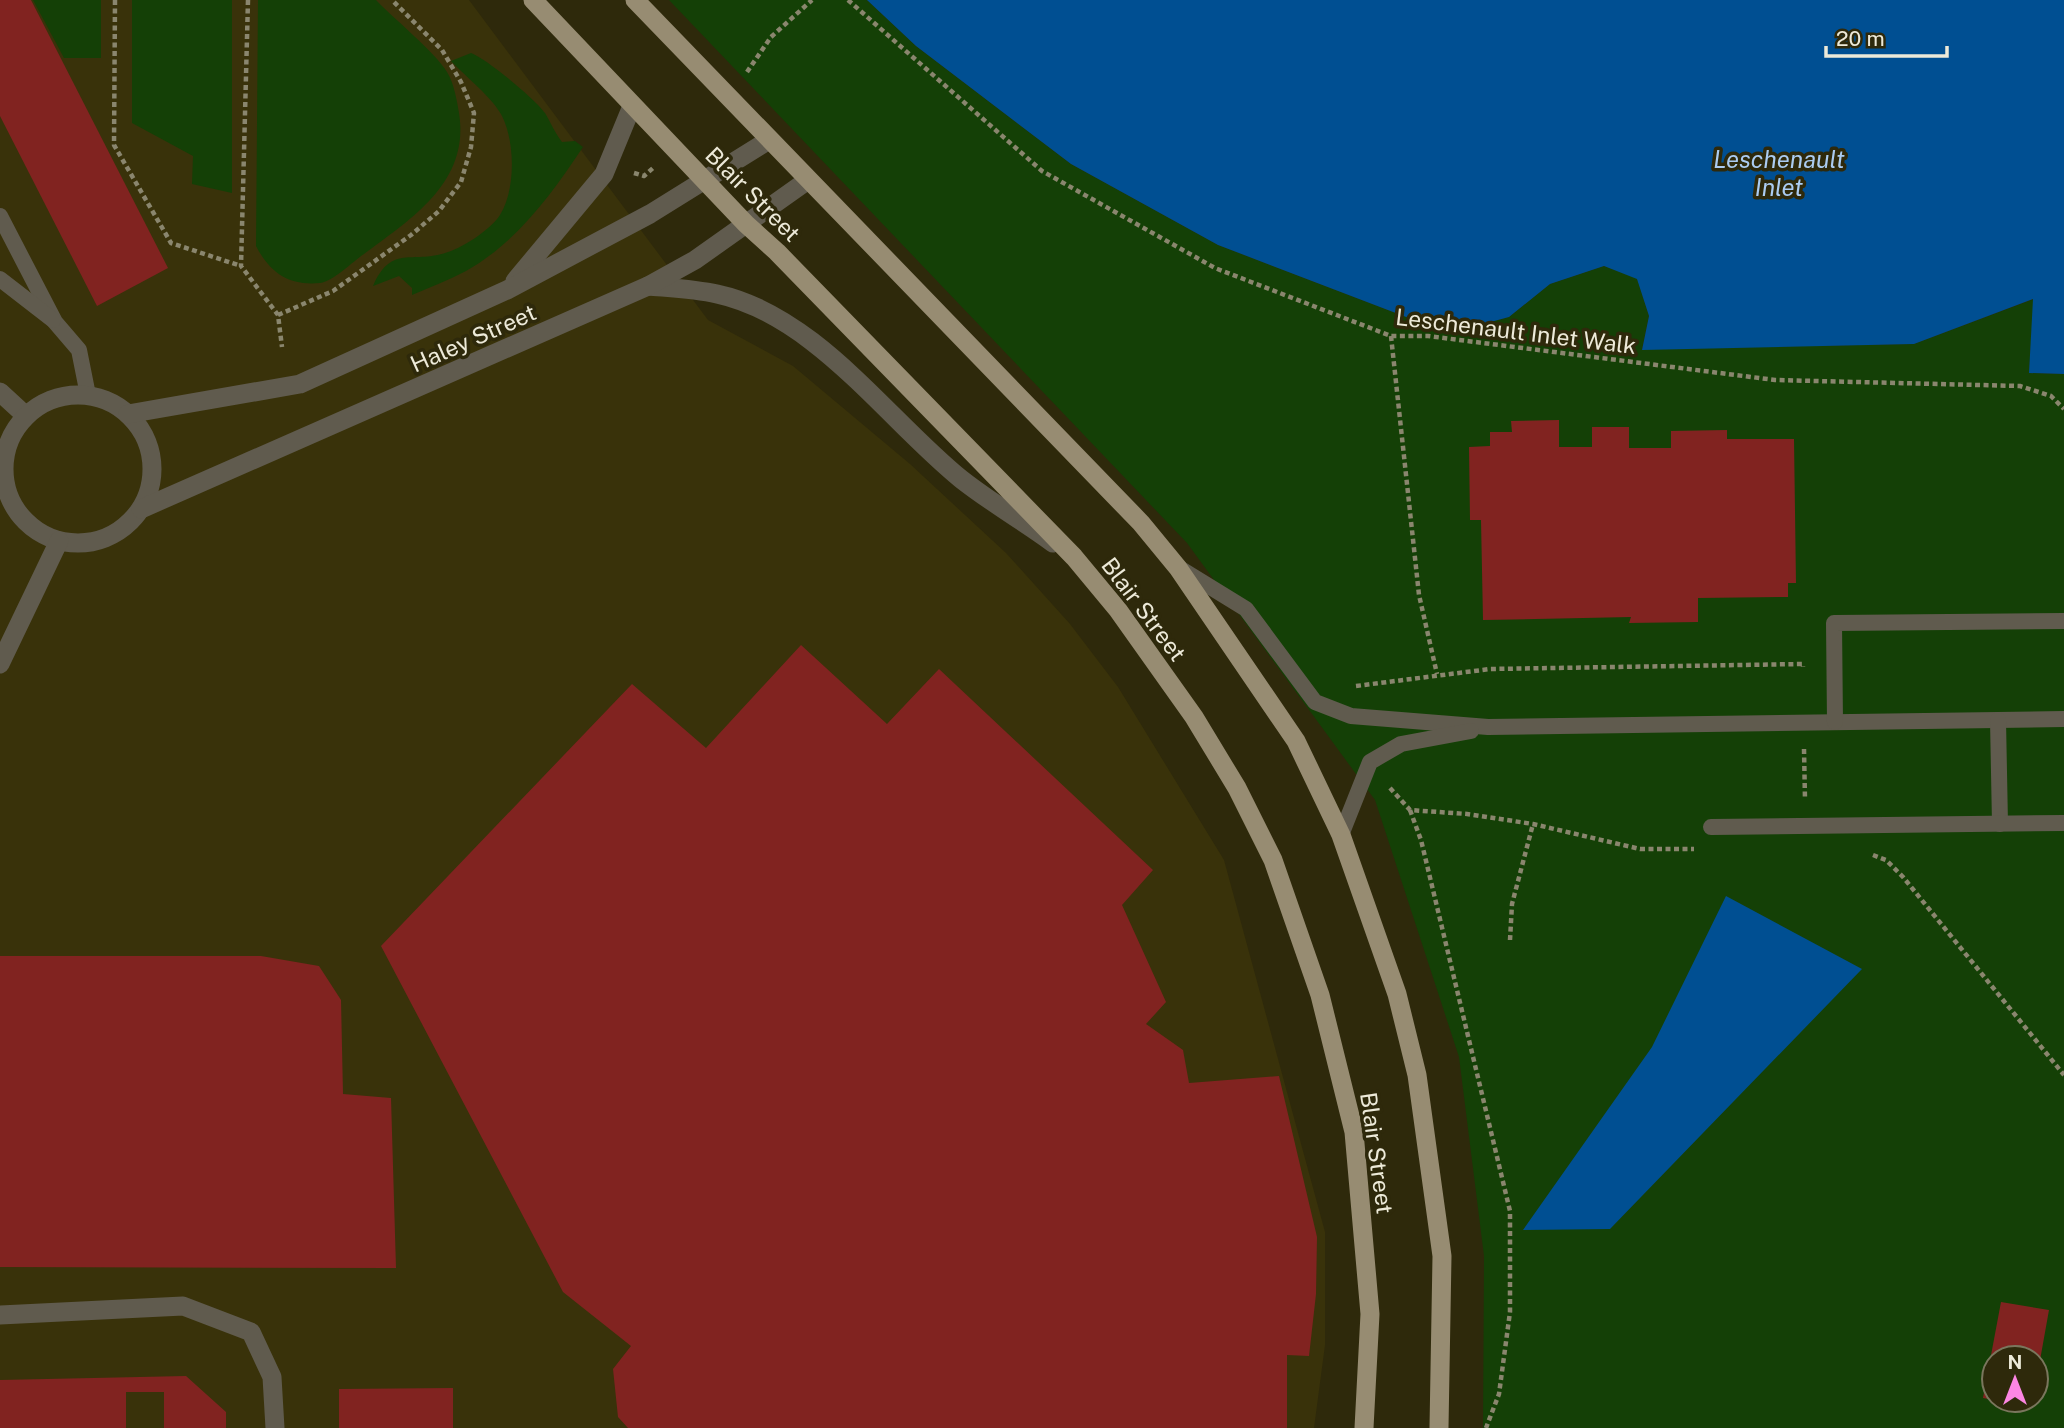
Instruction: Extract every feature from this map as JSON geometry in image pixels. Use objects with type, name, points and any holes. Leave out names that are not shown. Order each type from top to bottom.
[{"type":"main road","name":"Blair Street","points":[[533,0],[704,182],[777,252],[1074,557],[1118,610],[1179,696],[1237,788],[1273,860],[1320,995],[1354,1132],[1370,1314],[1364,1428]]},
{"type":"main road","points":[[635,0],[1141,523],[1178,568],[1296,741],[1341,835],[1397,994],[1417,1075],[1442,1256],[1440,1428]]},
{"type":"street","points":[[507,290],[604,174],[632,106]]},
{"type":"street","name":"Haley Street","points":[[128,414],[300,384],[507,290],[704,182],[769,141]]},
{"type":"street","name":"Haley Street","points":[[141,509],[648,286],[695,260],[808,180]]},
{"type":"street","points":[[648,286],[725,296],[761,310],[809,340],[854,376],[960,478],[1074,557]]},
{"type":"street","points":[[0,392],[25,415]]},
{"type":"street","points":[[65,395],[88,395],[110,401],[128,414],[142,429],[150,449],[153,469],[150,490],[141,509],[126,527],[106,539],[83,543],[59,541],[35,531],[16,512],[5,488],[3,462],[10,436],[25,415],[44,402],[65,395]]},
{"type":"street","points":[[0,664],[59,541]]},
{"type":"street","points":[[0,1315],[183,1306],[251,1332],[272,1377],[275,1428]]},
{"type":"lane","points":[[0,216],[55,322],[79,350],[88,395]]},
{"type":"lane","points":[[0,279],[55,322]]},
{"type":"lane","points":[[1178,568],[1246,609],[1315,702],[1351,716],[1488,727],[2064,719]]},
{"type":"lane","points":[[1835,722],[1834,623],[2064,621]]},
{"type":"lane","points":[[1998,720],[2000,824]]},
{"type":"lane","points":[[1341,835],[1370,762],[1401,744],[1488,727]]},
{"type":"lane","points":[[1711,827],[2064,823]]},
{"type":"path","points":[[115,0],[114,145],[171,243],[241,266],[278,315],[282,347]]},
{"type":"path","points":[[241,266],[248,0]]},
{"type":"path","points":[[278,315],[333,291],[411,235],[439,211],[461,182],[471,147],[474,113],[461,82],[442,50],[392,0]]},
{"type":"path","name":"Leschenault Inlet Walk","points":[[848,0],[1042,171],[1215,268],[1391,336],[1442,338],[1775,380],[2020,386],[2051,396],[2064,410]]},
{"type":"path","points":[[1391,336],[1419,595],[1437,674]]},
{"type":"path","points":[[1410,810],[1424,853],[1510,1210],[1510,1312],[1499,1394],[1486,1428]]},
{"type":"path","points":[[1510,940],[1512,904],[1533,824],[1640,849],[1695,849]]},
{"type":"path","points":[[1863,852],[1886,860],[1903,877],[2064,1075]]},
{"type":"shaded area","points":[[0,0],[469,0],[708,320],[793,366],[910,464],[1006,553],[1070,624],[1118,687],[1224,860],[1325,1232],[1325,1345],[1314,1428],[0,1428]]},
{"type":"green space","points":[[33,0],[101,0],[101,58],[64,58]]},
{"type":"green space","points":[[132,0],[232,0],[232,193],[192,184],[193,156],[132,123]]},
{"type":"green space","points":[[258,0],[376,0],[441,64],[449,76],[456,98],[460,137],[456,159],[434,196],[401,226],[325,282],[299,282],[282,276],[268,264],[256,246]]},
{"type":"green space","points":[[669,0],[867,0],[916,46],[1071,164],[1218,245],[1414,320],[1465,329],[1509,317],[1550,284],[1604,266],[1637,278],[1649,316],[1642,349],[1914,344],[2034,299],[2029,373],[2064,374],[2064,1428],[1483,1428],[1484,1256],[1459,1057],[1375,800],[1187,543]]},
{"type":"green space","points":[[471,53],[499,71],[531,99],[545,113],[562,142],[575,141],[583,147],[532,216],[484,259],[460,274],[412,295],[412,288],[399,276],[373,286],[380,273],[396,260],[435,255],[454,250],[469,242],[496,220],[505,204],[512,166],[509,139],[502,116],[492,102],[451,61]]},
{"type":"water","name":"Leschenault Inlet","points":[[867,0],[2064,0],[2064,374],[2029,373],[2033,299],[1914,344],[1642,350],[1649,316],[1637,279],[1604,266],[1550,284],[1509,317],[1465,329],[1414,320],[1218,245],[1071,164],[916,46]]},
{"type":"water","points":[[1726,896],[1862,969],[1610,1229],[1523,1230],[1652,1047]]},
{"type":"building","points":[[0,0],[31,0],[168,268],[97,306],[0,116]]},
{"type":"building","points":[[1559,420],[1559,447],[1592,447],[1592,427],[1629,427],[1629,448],[1671,448],[1671,431],[1727,430],[1727,439],[1794,439],[1796,583],[1788,583],[1788,597],[1698,598],[1698,622],[1629,623],[1631,617],[1483,620],[1481,520],[1470,520],[1469,447],[1490,446],[1490,432],[1512,432],[1511,421]]},
{"type":"building","points":[[801,645],[887,724],[939,669],[1153,870],[1122,905],[1166,1002],[1146,1024],[1183,1050],[1189,1083],[1279,1076],[1317,1237],[1316,1294],[1309,1356],[1287,1355],[1287,1428],[628,1428],[618,1417],[613,1369],[631,1346],[563,1292],[381,946],[632,684],[706,748]]},
{"type":"building","points":[[0,956],[261,956],[319,966],[341,1000],[343,1094],[391,1098],[396,1268],[0,1267]]},
{"type":"building","points":[[2001,1302],[2049,1310],[2043,1344],[1993,1344]]},
{"type":"building","points":[[186,1376],[226,1412],[226,1428],[164,1428],[164,1392],[126,1392],[126,1428],[0,1428],[0,1380]]},
{"type":"building","points":[[453,1388],[453,1428],[339,1428],[339,1389]]}]
